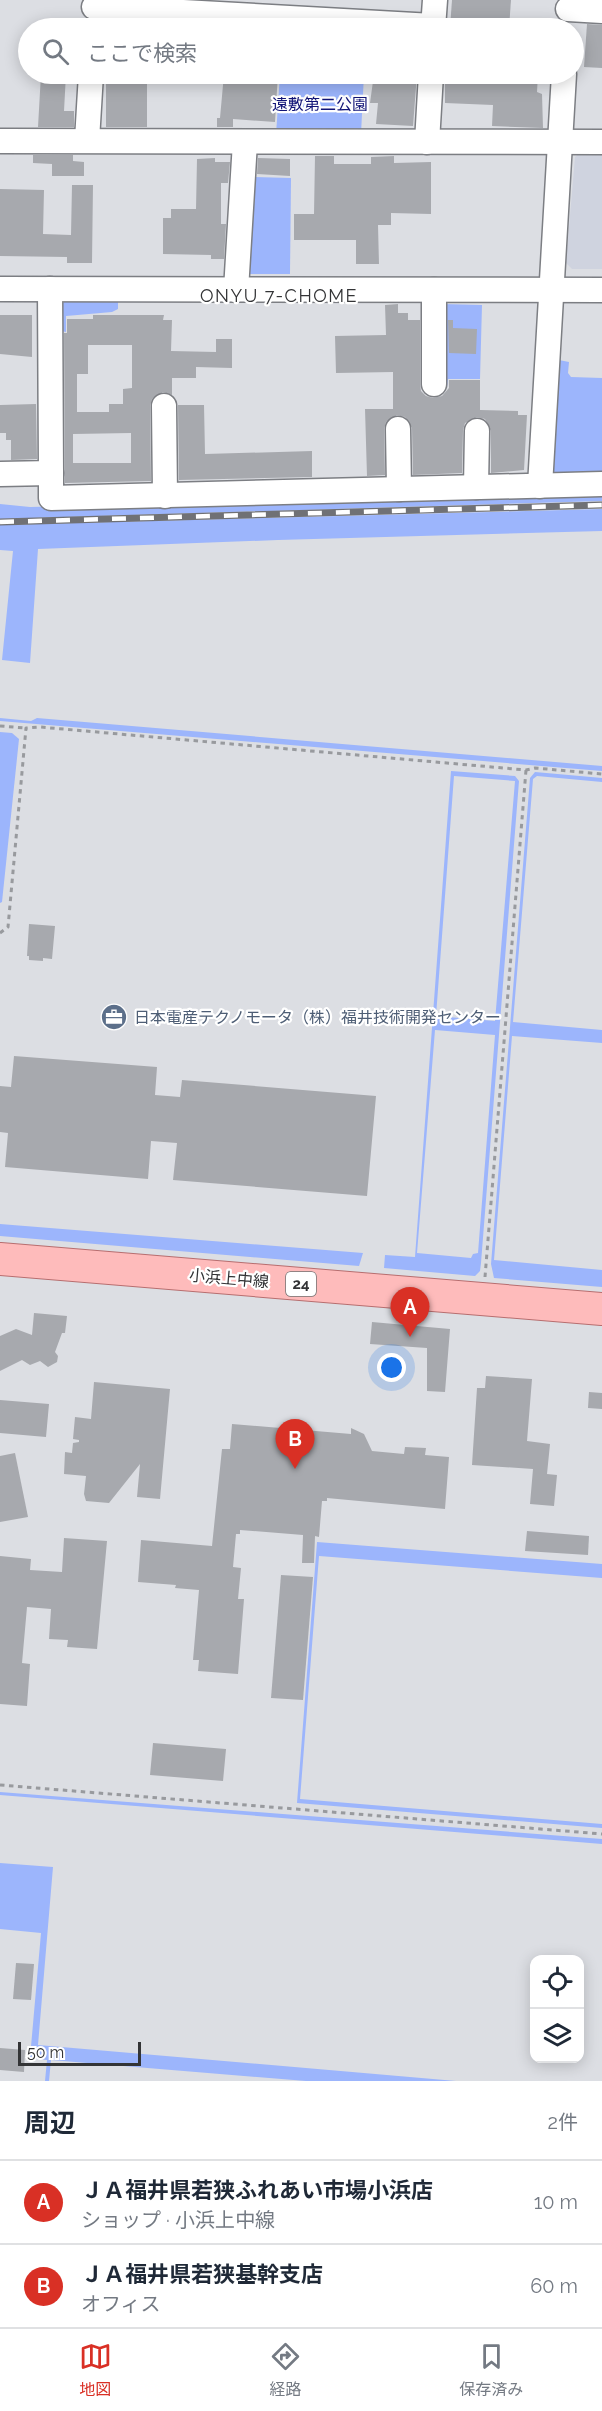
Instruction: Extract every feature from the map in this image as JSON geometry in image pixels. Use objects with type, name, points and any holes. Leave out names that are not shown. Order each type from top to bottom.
[{"type":"main road","name":"小浜上中線","points":[[0,1259],[602,1309]]},
{"type":"street","points":[[434,18],[435,0]]},
{"type":"street","points":[[94,12],[230,18]]},
{"type":"street","points":[[568,13],[602,12]]},
{"type":"street","points":[[87,141],[90,84]]},
{"type":"street","points":[[427,142],[430,84]]},
{"type":"street","points":[[540,486],[563,84]]},
{"type":"street","points":[[0,141],[602,142]]},
{"type":"street","points":[[236,290],[245,142]]},
{"type":"street","points":[[0,289],[602,290]]},
{"type":"street","points":[[50,289],[51,498],[602,484]]},
{"type":"street","points":[[434,290],[434,384]]},
{"type":"street","points":[[164,406],[165,495]]},
{"type":"street","points":[[398,429],[399,489]]},
{"type":"street","points":[[476,487],[477,430]]},
{"type":"street","points":[[0,474],[51,473]]},
{"type":"path","points":[[0,726],[40,727],[526,770],[535,768],[602,774]]},
{"type":"path","points":[[0,933],[8,927],[26,728]]},
{"type":"path","points":[[483,1300],[526,770]]},
{"type":"path","points":[[0,1785],[602,1834]]},
{"type":"shaded area","points":[[583,149],[602,149],[602,269],[572,269],[566,263],[575,157]]},
{"type":"green space","name":"遠敷第二公園","points":[[279,84],[364,84],[361,134],[276,135]]},
{"type":"green space","points":[[249,177],[291,178],[290,274],[244,274]]},
{"type":"green space","points":[[64,302],[118,302],[118,309],[112,312],[66,316],[66,332],[61,331],[57,311]]},
{"type":"green space","points":[[442,304],[482,305],[480,379],[448,379],[447,387],[440,387]]},
{"type":"green space","points":[[559,360],[569,362],[568,373],[571,377],[602,378],[602,477],[560,478],[553,471]]},
{"type":"green space","points":[[602,493],[602,501],[0,519],[0,504],[30,507]]},
{"type":"green space","points":[[602,509],[602,531],[38,549],[30,663],[2,660],[13,551],[0,550],[0,525]]},
{"type":"green space","points":[[0,718],[31,721],[37,718],[602,766],[602,771],[0,721]]},
{"type":"green space","points":[[0,732],[12,733],[19,739],[2,902],[0,903]]},
{"type":"green space","points":[[451,771],[515,776],[519,781],[480,1271],[475,1276],[384,1268],[385,1255],[415,1257]],"holes":[[[454,776],[515,781],[495,1021],[436,1016]],[[435,1030],[495,1035],[478,1253],[473,1254],[471,1258],[417,1253]]]},
{"type":"green space","points":[[535,772],[602,778],[602,782],[537,776],[533,779],[513,1022],[602,1030],[602,1043],[512,1036],[494,1260],[602,1270],[602,1287],[494,1278],[491,1264],[530,778]]},
{"type":"green space","points":[[0,1224],[363,1253],[359,1266],[0,1236]]},
{"type":"green space","points":[[317,1542],[602,1564],[602,1578],[319,1556],[300,1799],[602,1824],[602,1828],[297,1803]]},
{"type":"green space","points":[[0,1792],[602,1839],[602,1844],[0,1795]]},
{"type":"green space","points":[[0,1863],[53,1867],[38,2045],[456,2081],[306,2081],[51,2060],[49,2081],[45,2081],[47,2060],[30,2058],[41,1933],[0,1929]]},
{"type":"building","points":[[452,0],[511,0],[510,18],[451,18]]},
{"type":"building","points":[[587,24],[602,25],[602,68],[584,67]]},
{"type":"building","points":[[40,84],[65,84],[64,111],[74,111],[74,127],[38,127]]},
{"type":"building","points":[[106,84],[147,84],[147,127],[106,127]]},
{"type":"building","points":[[223,84],[277,84],[275,122],[233,119],[233,127],[217,127],[217,118],[220,118]]},
{"type":"building","points":[[373,84],[416,84],[413,126],[376,124],[378,103],[370,103]]},
{"type":"building","points":[[445,84],[537,84],[537,92],[542,94],[543,128],[492,126],[493,105],[445,103]]},
{"type":"building","points":[[33,155],[73,155],[73,161],[84,162],[84,176],[52,176],[52,164],[33,163]]},
{"type":"building","points":[[315,156],[334,156],[334,164],[371,164],[371,157],[394,156],[394,163],[431,162],[431,214],[391,213],[391,225],[378,225],[379,264],[356,264],[356,240],[294,240],[294,214],[314,214]]},
{"type":"building","points":[[215,158],[215,162],[230,162],[228,183],[221,183],[221,224],[226,224],[224,259],[211,259],[211,255],[163,254],[163,218],[171,218],[171,209],[196,209],[197,159]]},
{"type":"building","points":[[258,158],[290,159],[290,176],[257,174]]},
{"type":"building","points":[[72,185],[93,185],[92,263],[67,263],[67,257],[0,256],[0,189],[44,190],[43,234],[71,235]]},
{"type":"building","points":[[398,304],[398,313],[408,313],[408,320],[420,320],[420,384],[421,391],[426,396],[433,398],[442,396],[449,388],[449,380],[480,380],[480,410],[518,411],[518,415],[527,415],[524,470],[491,473],[491,431],[485,419],[477,417],[465,423],[463,430],[462,473],[413,475],[412,428],[405,417],[397,415],[386,422],[384,429],[385,475],[367,476],[365,409],[393,409],[393,372],[336,373],[335,336],[386,335],[385,305]]},
{"type":"building","points":[[0,315],[32,315],[32,357],[0,354]]},
{"type":"building","points":[[93,315],[164,315],[163,320],[172,320],[171,351],[216,352],[216,339],[232,339],[232,368],[196,367],[196,378],[172,378],[172,395],[163,392],[152,399],[150,406],[151,481],[65,483],[64,333],[67,333],[67,319],[93,319]],"holes":[[[88,345],[132,345],[132,388],[123,389],[123,404],[109,404],[109,412],[77,412],[77,374],[88,374]],[[131,433],[131,463],[73,463],[73,434]]]},
{"type":"building","points":[[448,320],[453,320],[453,328],[477,329],[476,354],[449,353]]},
{"type":"building","points":[[36,404],[37,459],[11,460],[11,440],[6,440],[6,433],[0,433],[0,405]]},
{"type":"building","points":[[178,405],[204,405],[205,454],[312,451],[312,477],[179,480]]},
{"type":"building","points":[[29,924],[55,926],[52,959],[29,960],[27,956]]},
{"type":"building","points":[[14,1056],[157,1067],[155,1095],[180,1097],[182,1080],[376,1096],[367,1196],[173,1180],[177,1143],[151,1141],[148,1179],[5,1167],[8,1133],[0,1132],[0,1086],[11,1087]]},
{"type":"building","points":[[34,1313],[67,1316],[65,1333],[62,1333],[55,1352],[58,1356],[57,1362],[48,1367],[40,1361],[30,1365],[22,1360],[0,1371],[0,1336],[16,1329],[32,1335]]},
{"type":"building","points":[[372,1322],[450,1329],[445,1392],[427,1391],[427,1348],[370,1344]]},
{"type":"building","points":[[486,1376],[532,1379],[527,1441],[550,1444],[547,1474],[557,1475],[554,1506],[530,1504],[533,1469],[472,1465],[477,1388],[485,1388]]},
{"type":"building","points":[[94,1382],[170,1389],[160,1499],[137,1497],[140,1464],[109,1503],[86,1501],[84,1494],[86,1476],[64,1474],[65,1452],[72,1453],[73,1443],[79,1442],[73,1439],[75,1417],[91,1419]]},
{"type":"building","points":[[589,1392],[602,1393],[602,1409],[588,1408]]},
{"type":"building","points":[[0,1400],[49,1404],[46,1437],[0,1433]]},
{"type":"building","points":[[232,1424],[351,1434],[351,1428],[364,1434],[372,1451],[404,1454],[405,1447],[426,1448],[425,1455],[449,1457],[445,1509],[327,1498],[327,1501],[322,1501],[319,1537],[315,1536],[314,1563],[302,1563],[303,1535],[240,1530],[240,1534],[236,1534],[233,1567],[241,1568],[238,1599],[244,1599],[238,1674],[198,1671],[199,1660],[193,1660],[199,1590],[175,1588],[176,1585],[138,1582],[141,1540],[212,1546],[222,1449],[230,1449]]},
{"type":"building","points":[[15,1453],[28,1517],[0,1522],[0,1456]]},
{"type":"building","points":[[527,1531],[589,1536],[588,1555],[525,1551]]},
{"type":"building","points":[[64,1538],[107,1541],[97,1649],[67,1647],[68,1640],[49,1639],[51,1609],[27,1607],[22,1663],[30,1664],[27,1706],[0,1704],[0,1556],[31,1559],[30,1570],[62,1572]]},
{"type":"building","points":[[281,1575],[313,1577],[303,1700],[271,1698]]},
{"type":"building","points":[[153,1743],[226,1749],[223,1781],[150,1775]]},
{"type":"building","points":[[16,1963],[34,1964],[31,2000],[13,1999]]},
{"type":"building","points":[[0,2048],[25,2050],[24,2072],[0,2070]]},
{"type":"railway","points":[[0,522],[602,505]]},
{"type":"place","name":"日本電産テクノモータ（株）福井技術開発センター","points":[[114,1017]]},
{"type":"place","name":"ＪＡ福井県若狭ふれあい市場小浜店","points":[[410,1337]]},
{"type":"place","name":"ＪＡ福井県若狭基幹支店","points":[[295,1469]]},
{"type":"district","name":"ONYU 7-CHOME","points":[[279,296]]}]
